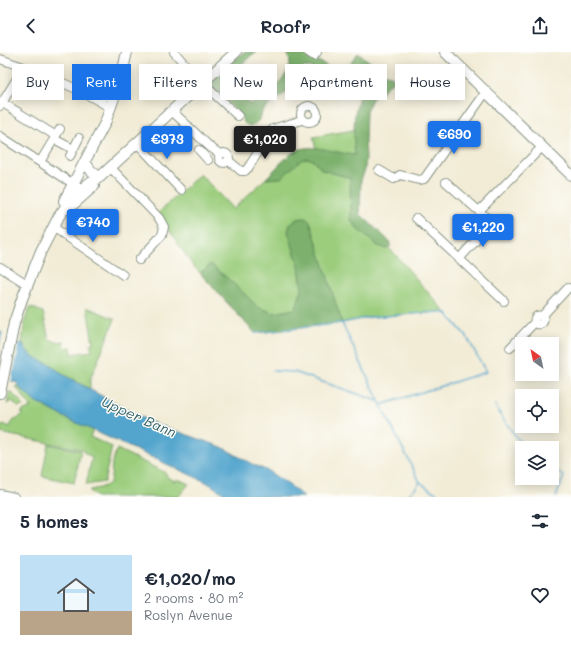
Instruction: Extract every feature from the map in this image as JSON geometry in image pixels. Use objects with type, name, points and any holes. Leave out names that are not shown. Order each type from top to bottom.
[{"type":"main road","points":[[1,387],[14,323],[27,284],[41,251],[59,216],[79,190],[87,160],[112,103],[127,52]]},
{"type":"main road","points":[[212,74],[236,52]]},
{"type":"main road","points":[[445,52],[571,174]]},
{"type":"main road","points":[[59,216],[62,205],[79,190],[100,176],[183,100]]},
{"type":"main road","points":[[87,160],[92,172],[100,176]]},
{"type":"street","points":[[174,52],[185,64]]},
{"type":"street","points":[[308,52],[314,56],[317,52]]},
{"type":"street","points":[[0,59],[15,64]]},
{"type":"street","points":[[64,84],[112,103]]},
{"type":"street","points":[[12,87],[1,105],[56,135],[71,152],[79,138]]},
{"type":"street","points":[[212,92],[238,116]]},
{"type":"street","points":[[379,170],[394,179],[400,175],[419,180],[424,179],[486,92]]},
{"type":"street","points":[[172,110],[211,148],[220,154],[228,154],[228,160],[241,171],[245,171],[248,168],[273,129],[303,119]]},
{"type":"street","points":[[40,162],[56,135]]},
{"type":"street","points":[[0,136],[79,190]]},
{"type":"street","points":[[137,143],[181,190]]},
{"type":"street","points":[[478,211],[542,147]]},
{"type":"street","points":[[203,155],[211,148]]},
{"type":"street","points":[[110,167],[159,218],[164,227],[162,235],[139,260]]},
{"type":"street","points":[[446,182],[495,226],[459,259]]},
{"type":"street","points":[[416,218],[504,301]]},
{"type":"street","points":[[53,227],[123,275]]},
{"type":"street","points":[[0,267],[27,284]]},
{"type":"street","points":[[510,348],[535,322],[539,325],[542,324],[544,320],[542,316],[567,287]]},
{"type":"street","points":[[0,494],[14,497]]},
{"type":"green space","points":[[244,52],[256,52],[242,64],[230,64]]},
{"type":"green space","points":[[287,52],[301,52],[324,64],[290,64]]},
{"type":"green space","points":[[358,53],[373,64],[350,64]]},
{"type":"green space","points":[[220,73],[220,96],[212,88],[212,79]]},
{"type":"green space","points":[[387,74],[393,77],[394,81],[387,87]]},
{"type":"green space","points":[[285,75],[285,94],[277,100],[277,85]]},
{"type":"green space","points":[[224,100],[246,100],[250,104],[257,100],[276,100],[262,111],[259,120],[255,124],[250,126],[244,123],[241,116]]},
{"type":"green space","points":[[358,100],[372,100],[366,111],[366,156],[365,170],[361,180],[360,214],[390,243],[390,247],[386,249],[378,246],[357,229],[351,220],[350,178],[322,170],[313,160],[307,158],[301,160],[281,178],[266,179],[288,156],[302,149],[317,148],[355,155],[354,129],[355,114]]},
{"type":"green space","points":[[359,129],[357,222],[394,253],[446,313],[439,312],[371,317],[342,323],[255,333],[191,263],[158,213],[200,174],[233,209],[296,150],[317,152],[313,137]]},
{"type":"green space","points":[[305,218],[310,221],[342,323],[255,333],[200,273],[211,264],[258,307],[274,313],[295,309],[302,290],[299,266],[288,232],[290,224],[297,219]]},
{"type":"green space","points":[[30,307],[43,312],[49,339],[56,342],[64,341],[65,348],[71,347],[72,354],[92,351],[90,344],[93,343],[87,307],[115,319],[90,380],[90,389],[62,374],[51,365],[34,357],[27,351],[22,342],[25,320]]},
{"type":"green space","points":[[17,386],[36,403],[93,430],[90,437],[112,447],[104,482],[86,485],[92,457],[84,453],[84,450],[0,433],[1,426],[6,425],[9,427],[14,420],[20,417],[22,411],[31,407],[16,387]]},
{"type":"green space","points":[[10,391],[22,403],[23,406],[18,407],[12,401],[7,404]]},
{"type":"green space","points":[[48,444],[81,451],[74,483],[42,476]]},
{"type":"green space","points":[[117,449],[166,473],[167,477],[175,481],[178,479],[189,484],[178,497],[96,497],[89,491],[109,484],[112,462]]},
{"type":"water","name":"Upper Bann","points":[[0,331],[22,344],[34,357],[51,365],[62,374],[120,406],[151,422],[222,447],[268,471],[304,497],[230,497],[206,482],[36,403],[18,386],[18,383],[0,379]]},
{"type":"pier","points":[[3,331],[20,340],[15,370],[13,371],[11,383],[0,381],[0,345]]},
{"type":"waterway","points":[[255,333],[342,323],[371,317],[439,312],[446,313],[467,337],[486,372],[381,405]]},
{"type":"waterway","points":[[342,323],[386,416],[420,482],[407,497]]},
{"type":"waterway","points":[[273,371],[294,372],[378,401]]},
{"type":"waterway","points":[[495,405],[520,441]]},
{"type":"waterway","points":[[556,497],[564,476],[559,473]]},
{"type":"waterway","points":[[420,482],[442,497]]}]
